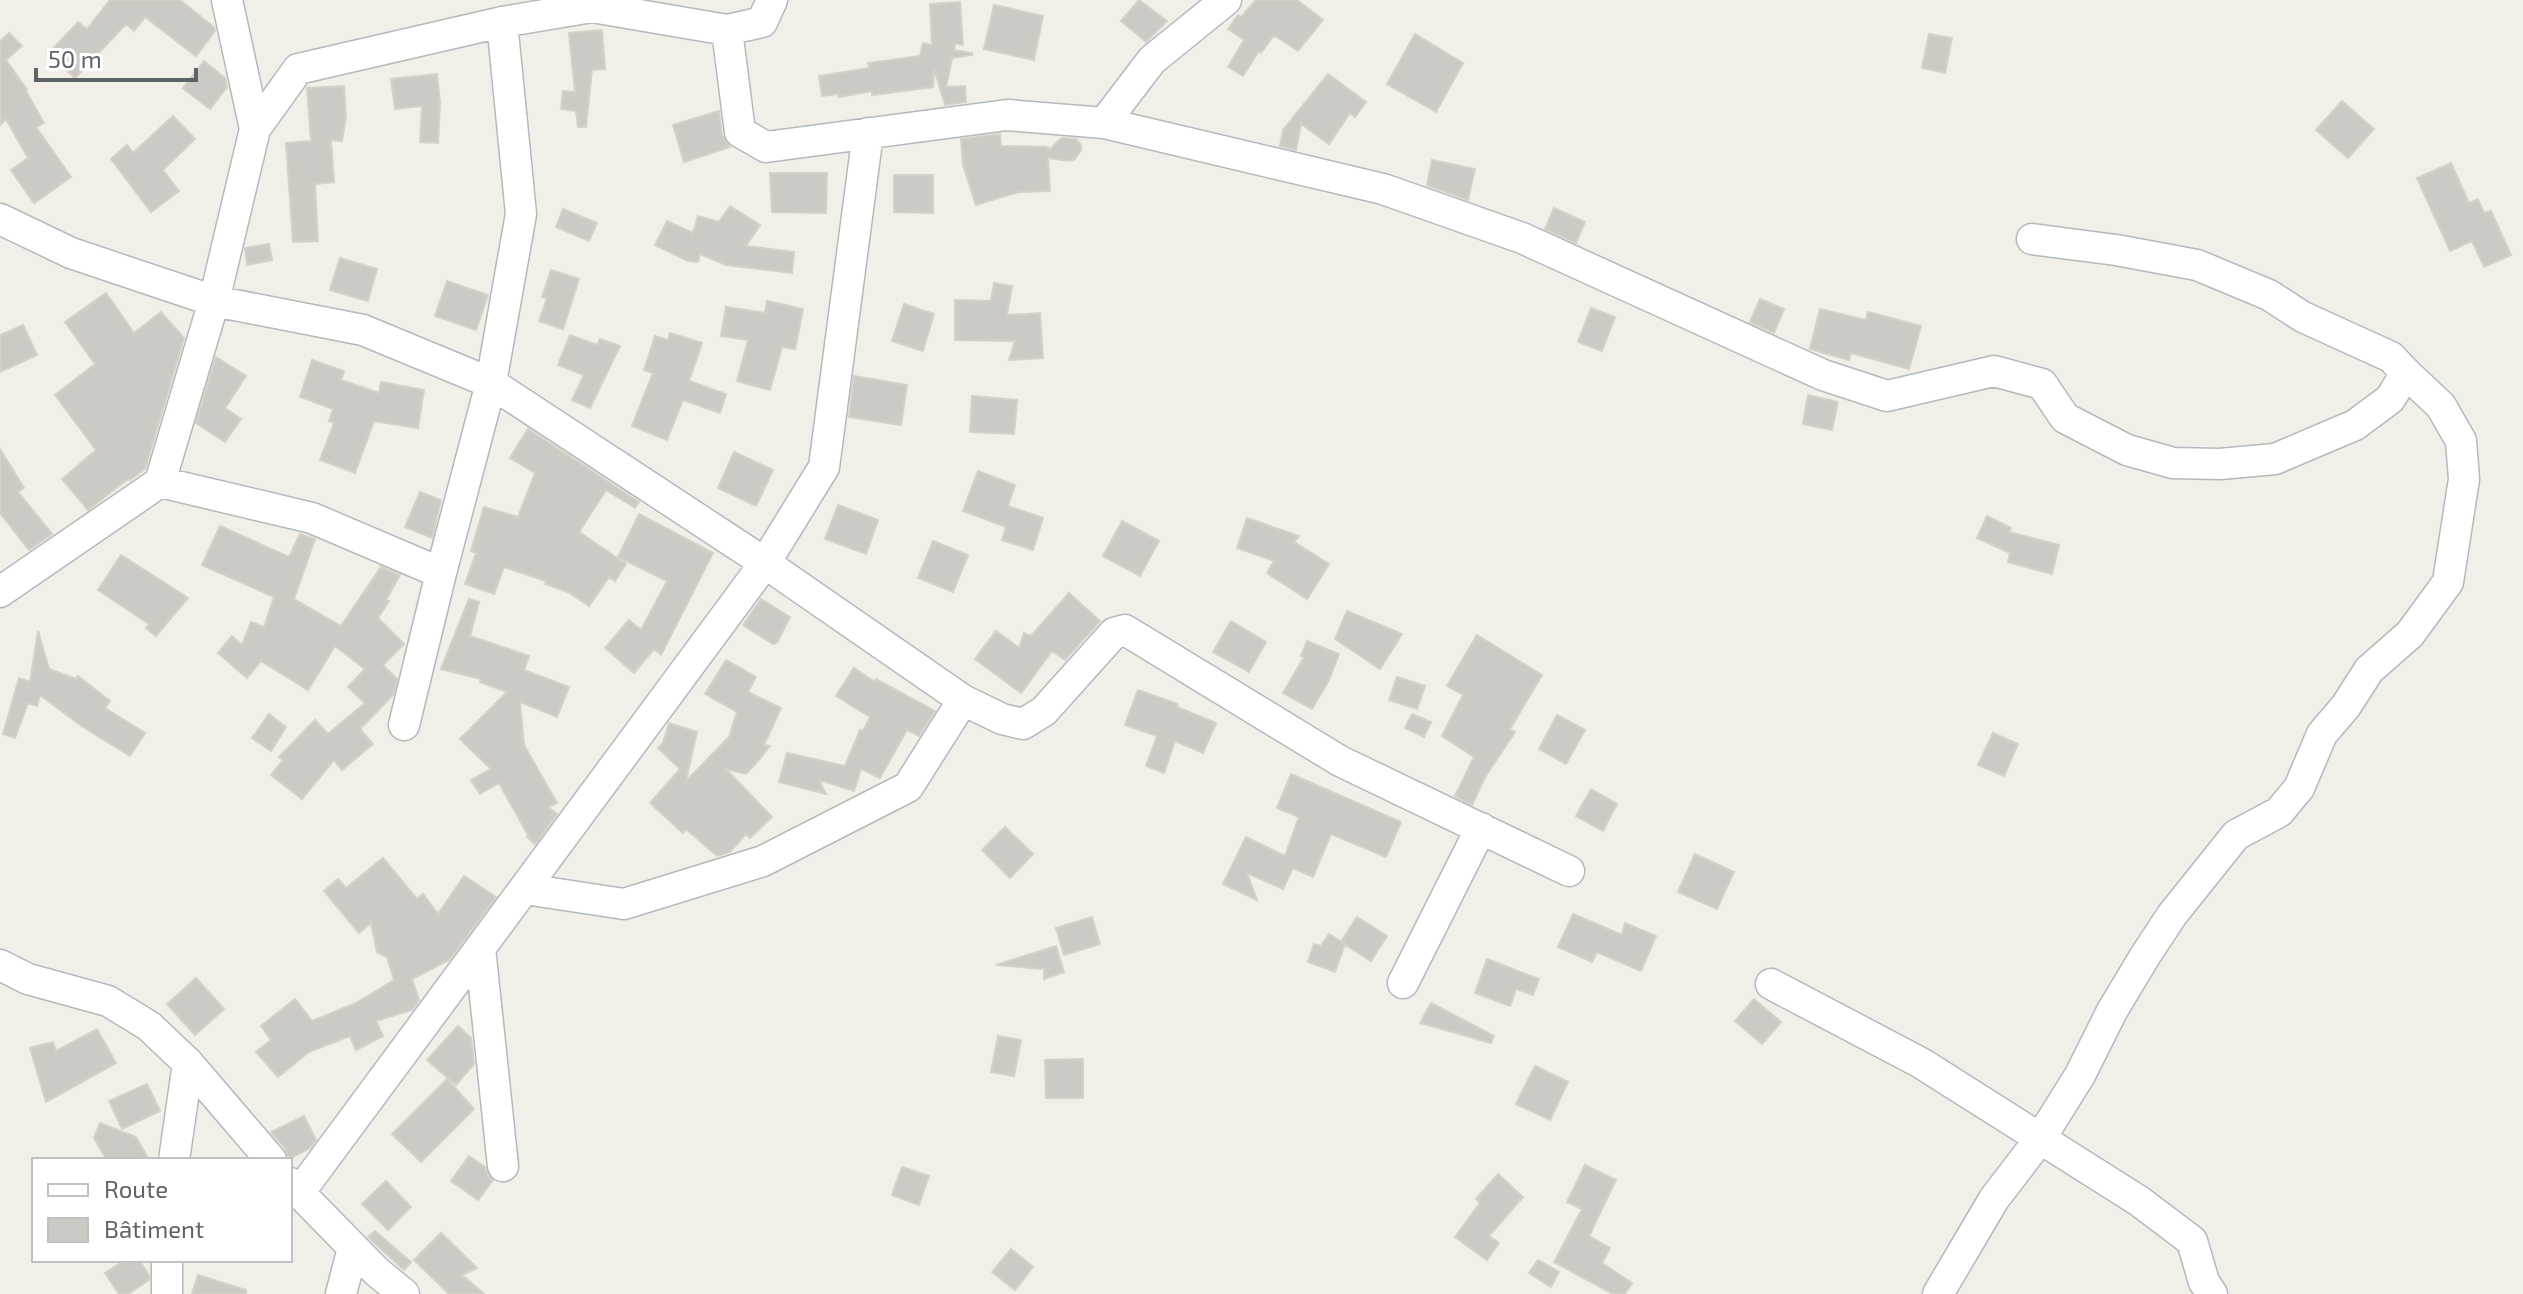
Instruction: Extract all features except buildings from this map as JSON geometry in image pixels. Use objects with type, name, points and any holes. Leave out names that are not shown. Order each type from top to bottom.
[{"type":"street","points":[[227,0],[255,129]]},
{"type":"street","points":[[0,592],[160,482],[214,301],[255,129],[298,69],[502,22],[592,7],[727,30],[762,22],[772,0]]},
{"type":"street","points":[[1104,123],[1152,60],[1226,0]]},
{"type":"street","points":[[404,725],[491,383],[521,214],[502,22]]},
{"type":"street","points":[[727,30],[740,132],[766,147],[1007,115],[1104,123],[1383,189],[1522,238],[1823,375],[1887,396],[1994,371],[2042,384],[2065,418],[2127,450],[2173,463],[2220,464],[2275,459],[2355,425],[2390,399],[2406,373]]},
{"type":"street","points":[[404,1294],[294,1188],[525,889],[765,563],[824,467],[868,133]]},
{"type":"street","points":[[0,219],[71,253],[214,301],[363,330],[491,383],[765,563],[963,700],[1002,719],[1023,724],[1044,711],[1114,633],[1125,630],[1340,761],[1569,871]]},
{"type":"street","points":[[1938,1294],[1994,1199],[2040,1139],[2080,1075],[2112,1011],[2172,915],[2236,835],[2279,812],[2299,788],[2322,734],[2346,706],[2369,670],[2410,634],[2448,582],[2464,479],[2461,441],[2441,406],[2391,357],[2303,317],[2269,295],[2197,265],[2032,239]]},
{"type":"street","points":[[160,482],[312,518],[441,573]]},
{"type":"street","points":[[525,889],[624,904],[763,861],[908,787],[963,700]]},
{"type":"street","points":[[1403,983],[1481,828]]},
{"type":"street","points":[[480,948],[503,1166]]},
{"type":"street","points":[[0,965],[28,979],[108,1001],[149,1026],[188,1063],[269,1158]]},
{"type":"street","points":[[1771,984],[1921,1063],[2139,1201],[2192,1241],[2204,1282],[2212,1294]]},
{"type":"street","points":[[174,1158],[188,1063]]},
{"type":"street","points":[[341,1294],[353,1248]]},
{"type":"street","points":[[167,1262],[167,1294]]}]
